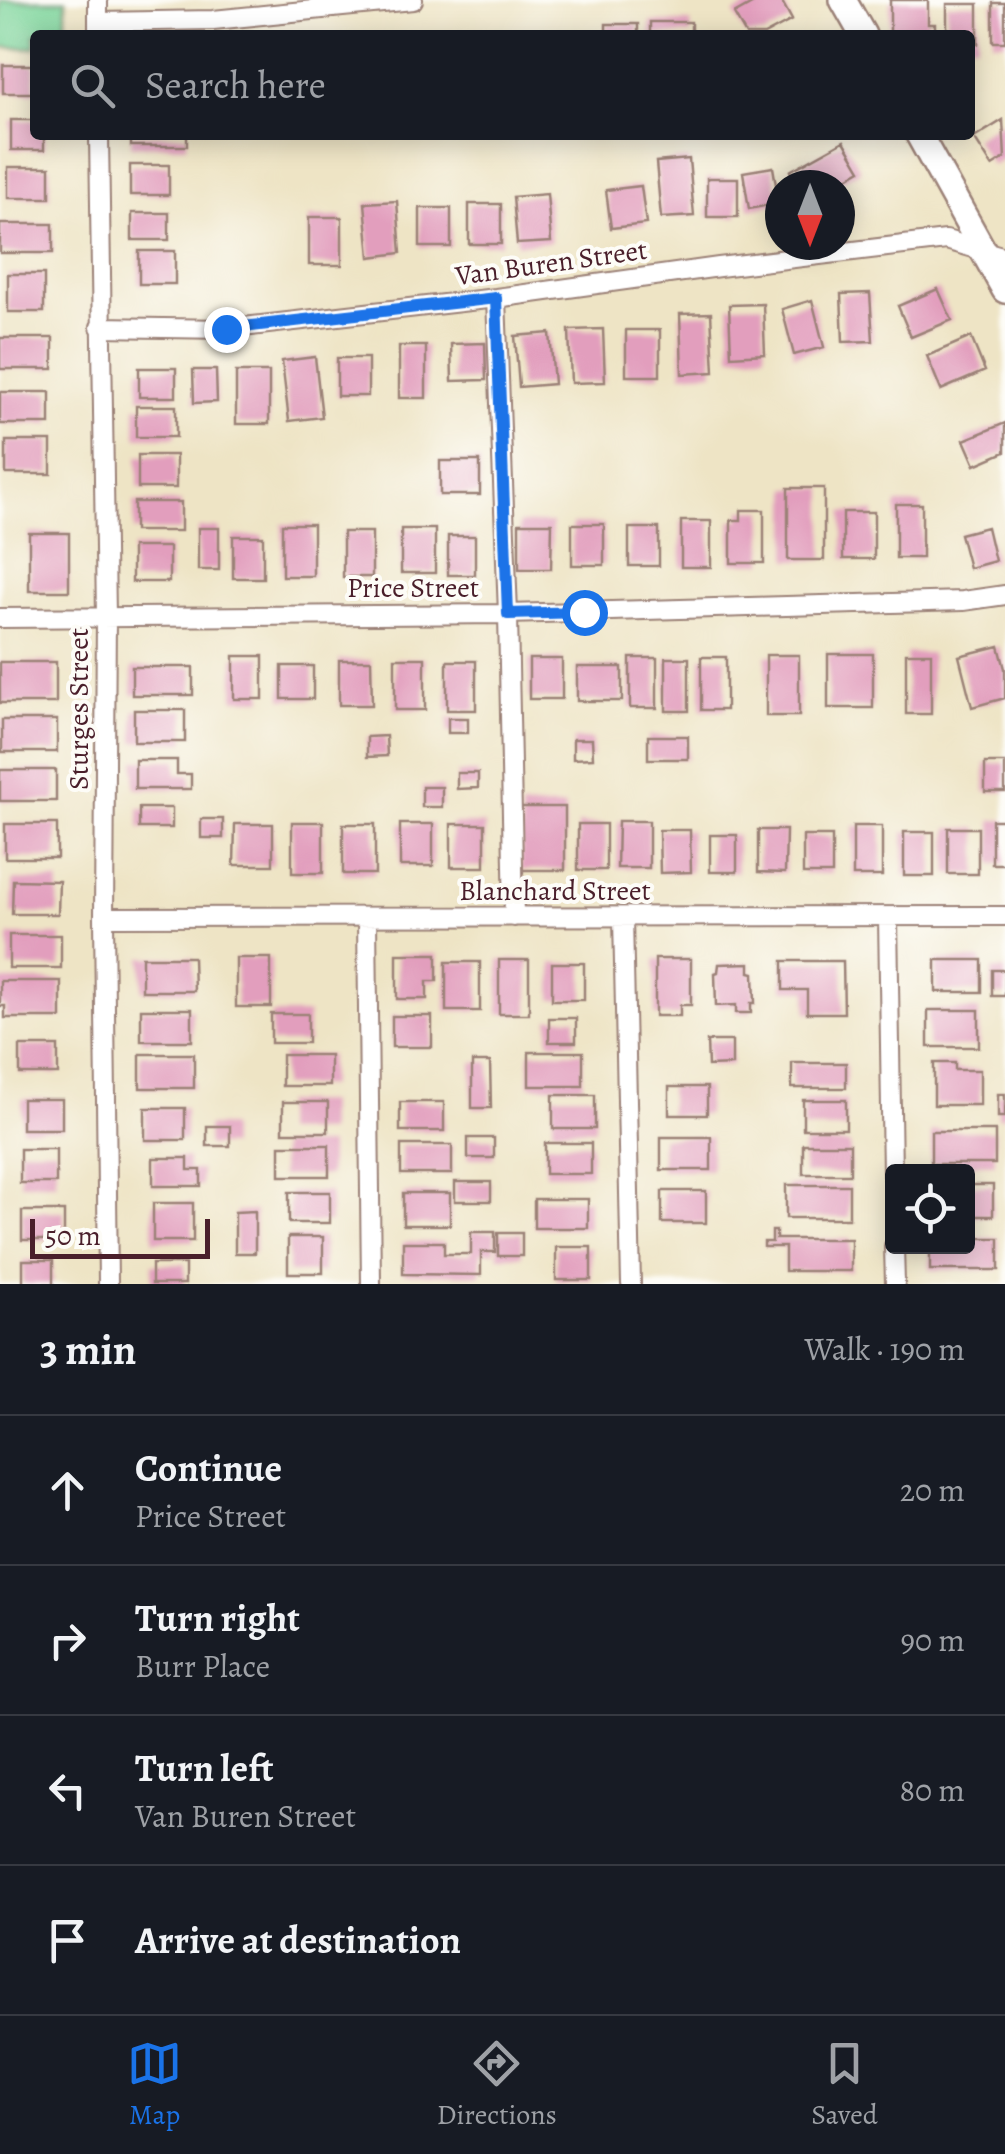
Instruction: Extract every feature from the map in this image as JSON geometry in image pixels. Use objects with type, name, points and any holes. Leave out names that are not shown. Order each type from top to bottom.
[{"type":"street","points":[[98,0],[98,28],[412,0]]},
{"type":"street","points":[[843,0],[860,30]]},
{"type":"street","name":"Sturges Street","points":[[99,140],[106,617],[108,1284]]},
{"type":"street","points":[[922,140],[994,254],[1005,290]]},
{"type":"street","name":"Van Buren Street","points":[[100,327],[226,329],[946,240],[994,254]]},
{"type":"street","points":[[496,298],[514,918]]},
{"type":"street","name":"Price Street","points":[[0,618],[508,614],[964,601],[1005,595]]},
{"type":"street","name":"Blanchard Street","points":[[104,917],[1005,916]]},
{"type":"street","points":[[366,918],[371,1284]]},
{"type":"street","points":[[623,918],[632,1284]]},
{"type":"street","points":[[888,918],[892,1164]]},
{"type":"street","points":[[894,1254],[894,1284]]},
{"type":"green space","points":[[0,0],[66,0],[66,30],[30,30],[30,48],[0,47]]},
{"type":"building","points":[[759,0],[781,0],[792,20],[773,30],[743,30],[734,14]]},
{"type":"building","points":[[890,0],[928,0],[928,24],[935,24],[935,30],[890,30]]},
{"type":"building","points":[[993,3],[1005,3],[1005,42],[993,42]]},
{"type":"building","points":[[947,4],[978,4],[978,44],[975,30],[947,30]]},
{"type":"building","points":[[650,22],[691,22],[691,30],[650,30]]},
{"type":"building","points":[[606,24],[638,24],[638,30],[606,30]]},
{"type":"building","points":[[3,65],[30,65],[30,93],[3,93]]},
{"type":"building","points":[[11,120],[30,120],[30,140],[44,140],[44,150],[11,150]]},
{"type":"building","points":[[1003,120],[1005,158],[992,166],[975,137]]},
{"type":"building","points":[[131,140],[187,140],[187,146],[131,146]]},
{"type":"building","points":[[844,141],[861,170],[855,173],[855,170],[792,170]]},
{"type":"building","points":[[689,159],[694,216],[661,218],[656,162]]},
{"type":"building","points":[[130,165],[169,165],[169,195],[130,195]]},
{"type":"building","points":[[8,167],[50,167],[50,198],[8,198]]},
{"type":"building","points":[[773,167],[765,170],[765,206],[749,209],[743,172]]},
{"type":"building","points":[[707,178],[738,178],[738,217],[707,217]]},
{"type":"building","points":[[641,186],[646,224],[611,228],[606,190]]},
{"type":"building","points":[[547,194],[551,242],[517,244],[513,197]]},
{"type":"building","points":[[397,201],[401,253],[370,257],[365,203]]},
{"type":"building","points":[[469,204],[501,204],[501,244],[469,244]]},
{"type":"building","points":[[420,208],[451,208],[451,247],[420,247]]},
{"type":"building","points":[[132,213],[169,213],[169,240],[132,240]]},
{"type":"building","points":[[309,217],[342,217],[342,265],[309,265]]},
{"type":"building","points":[[0,224],[53,224],[53,253],[0,253]]},
{"type":"building","points":[[139,251],[175,251],[175,284],[139,284]]},
{"type":"building","points":[[8,274],[44,274],[44,312],[8,312]]},
{"type":"building","points":[[938,289],[952,320],[911,337],[898,306]]},
{"type":"building","points":[[870,293],[873,341],[843,342],[841,294]]},
{"type":"building","points":[[812,300],[824,347],[794,355],[782,309]]},
{"type":"building","points":[[763,304],[765,354],[731,356],[729,305]]},
{"type":"building","points":[[711,313],[714,372],[682,374],[680,314]]},
{"type":"building","points":[[603,329],[605,382],[571,383],[569,330]]},
{"type":"building","points":[[626,330],[660,330],[660,376],[626,376]]},
{"type":"building","points":[[550,333],[554,384],[519,387],[515,336]]},
{"type":"building","points":[[971,337],[985,371],[941,390],[927,356]]},
{"type":"building","points":[[0,338],[53,338],[53,369],[0,369]]},
{"type":"building","points":[[485,343],[486,380],[452,381],[451,344]]},
{"type":"building","points":[[399,346],[426,346],[426,398],[399,398]]},
{"type":"building","points":[[315,357],[322,417],[289,421],[282,361]]},
{"type":"building","points":[[337,358],[368,358],[368,396],[337,396]]},
{"type":"building","points":[[139,368],[176,368],[176,397],[139,397]]},
{"type":"building","points":[[193,370],[216,370],[217,402],[194,403]]},
{"type":"building","points":[[236,372],[269,372],[269,424],[236,424]]},
{"type":"building","points":[[0,392],[50,392],[50,424],[0,424]]},
{"type":"building","points":[[136,406],[176,406],[176,437],[136,437]]},
{"type":"building","points":[[1005,423],[1005,452],[975,465],[964,440]]},
{"type":"building","points":[[6,441],[51,441],[51,474],[6,474]]},
{"type":"building","points":[[138,455],[176,455],[176,488],[138,488]]},
{"type":"building","points":[[440,461],[480,461],[480,495],[440,495]]},
{"type":"building","points":[[788,488],[824,488],[824,560],[788,560]]},
{"type":"building","points":[[134,502],[181,502],[181,531],[134,531]]},
{"type":"building","points":[[896,504],[922,504],[922,558],[896,558]]},
{"type":"building","points":[[741,510],[764,510],[764,563],[731,563],[731,520],[741,520]]},
{"type":"building","points":[[843,512],[874,512],[874,559],[843,559]]},
{"type":"building","points":[[681,521],[711,521],[711,567],[681,567]]},
{"type":"building","points":[[519,523],[552,523],[551,569],[519,569]]},
{"type":"building","points":[[282,524],[313,524],[313,576],[282,576]]},
{"type":"building","points":[[572,524],[604,524],[604,565],[572,565]]},
{"type":"building","points":[[987,527],[995,561],[969,568],[960,534]]},
{"type":"building","points":[[198,528],[219,528],[219,570],[198,570]]},
{"type":"building","points":[[629,528],[659,528],[659,566],[629,566]]},
{"type":"building","points":[[401,529],[435,529],[435,573],[401,573]]},
{"type":"building","points":[[343,532],[372,532],[372,577],[343,577]]},
{"type":"building","points":[[29,533],[69,533],[69,591],[29,591]]},
{"type":"building","points":[[233,536],[263,536],[263,578],[233,578]]},
{"type":"building","points":[[448,536],[475,536],[475,575],[448,575]]},
{"type":"building","points":[[132,547],[169,547],[169,582],[132,582]]},
{"type":"building","points":[[999,646],[1005,669],[1005,698],[972,707],[959,656]]},
{"type":"building","points":[[906,653],[931,653],[931,714],[906,714]]},
{"type":"building","points":[[828,654],[873,654],[873,708],[828,708]]},
{"type":"building","points":[[766,655],[799,655],[799,716],[766,716]]},
{"type":"building","points":[[234,656],[263,656],[263,699],[234,699]]},
{"type":"building","points":[[701,657],[726,657],[726,710],[701,710]]},
{"type":"building","points":[[395,658],[425,658],[425,710],[395,710]]},
{"type":"building","points":[[630,658],[657,658],[657,708],[630,708]]},
{"type":"building","points":[[666,658],[689,658],[689,711],[666,711]]},
{"type":"building","points":[[529,659],[562,659],[562,699],[529,699]]},
{"type":"building","points":[[339,660],[371,660],[372,705],[339,705]]},
{"type":"building","points":[[447,661],[476,661],[476,710],[447,710]]},
{"type":"building","points":[[0,662],[56,662],[56,703],[0,703]]},
{"type":"building","points":[[282,666],[313,666],[313,699],[282,699]]},
{"type":"building","points":[[132,667],[193,667],[193,695],[132,695]]},
{"type":"building","points":[[577,667],[622,667],[622,701],[577,701]]},
{"type":"building","points":[[134,710],[185,710],[185,742],[134,742]]},
{"type":"building","points":[[448,718],[468,718],[468,733],[448,733]]},
{"type":"building","points":[[2,720],[57,720],[57,752],[2,752]]},
{"type":"building","points":[[386,736],[387,756],[367,757],[367,737]]},
{"type":"building","points":[[648,736],[688,736],[688,759],[648,759]]},
{"type":"building","points":[[573,739],[592,739],[593,758],[573,759]]},
{"type":"building","points":[[135,760],[177,760],[177,774],[191,774],[191,789],[135,789]]},
{"type":"building","points":[[985,763],[1005,763],[1005,792],[985,792]]},
{"type":"building","points":[[0,770],[56,770],[56,801],[0,801]]},
{"type":"building","points":[[457,773],[478,773],[478,788],[457,789]]},
{"type":"building","points":[[422,787],[442,787],[442,807],[422,807]]},
{"type":"building","points":[[521,807],[565,807],[565,870],[521,870]]},
{"type":"building","points":[[139,808],[172,808],[172,828],[139,828]]},
{"type":"building","points":[[201,819],[223,819],[223,838],[201,838]]},
{"type":"building","points":[[992,820],[1005,820],[1005,864],[992,864]]},
{"type":"building","points":[[618,821],[649,821],[649,868],[617,868]]},
{"type":"building","points":[[292,822],[323,822],[323,873],[292,873]]},
{"type":"building","points":[[5,824],[57,824],[57,858],[5,858]]},
{"type":"building","points":[[235,824],[273,824],[273,865],[234,865]]},
{"type":"building","points":[[343,824],[375,824],[375,874],[343,874]]},
{"type":"building","points":[[400,824],[433,824],[433,866],[400,866]]},
{"type":"building","points":[[451,824],[485,824],[485,867],[451,867]]},
{"type":"building","points":[[578,824],[606,824],[606,870],[578,870]]},
{"type":"building","points":[[853,826],[882,826],[882,876],[853,876]]},
{"type":"building","points":[[948,828],[978,828],[978,874],[948,874]]},
{"type":"building","points":[[659,830],[690,830],[691,872],[660,873]]},
{"type":"building","points":[[758,830],[786,830],[785,873],[758,872]]},
{"type":"building","points":[[904,832],[934,832],[934,876],[904,876]]},
{"type":"building","points":[[710,835],[737,835],[737,872],[710,872]]},
{"type":"building","points":[[803,836],[832,836],[832,874],[803,874]]},
{"type":"building","points":[[13,880],[59,881],[58,914],[12,914]]},
{"type":"building","points":[[9,935],[61,935],[61,968],[9,968]]},
{"type":"building","points":[[397,954],[437,954],[437,981],[427,981],[427,999],[397,999]]},
{"type":"building","points":[[142,957],[193,957],[194,991],[142,991]]},
{"type":"building","points":[[236,958],[271,958],[271,1007],[236,1007]]},
{"type":"building","points":[[655,959],[691,959],[691,1005],[680,1005],[680,1016],[655,1016]]},
{"type":"building","points":[[499,960],[529,960],[529,1014],[499,1014]]},
{"type":"building","points":[[936,960],[982,960],[982,992],[936,992]]},
{"type":"building","points":[[783,961],[843,961],[844,1013],[807,1013],[807,990],[783,990]]},
{"type":"building","points":[[446,962],[480,962],[480,1011],[446,1011]]},
{"type":"building","points":[[552,963],[584,963],[584,1000],[552,1000]]},
{"type":"building","points":[[750,963],[755,1003],[751,1003],[751,1013],[736,1013],[736,1005],[716,1006],[715,973],[719,964]]},
{"type":"building","points":[[992,970],[1005,970],[1005,996],[992,996]]},
{"type":"building","points":[[0,981],[61,981],[61,1018],[5,1018],[5,1006],[0,1006]]},
{"type":"building","points":[[141,1009],[192,1009],[192,1041],[141,1041]]},
{"type":"building","points":[[928,1010],[979,1010],[979,1047],[928,1047]]},
{"type":"building","points":[[271,1014],[308,1014],[308,1043],[271,1043]]},
{"type":"building","points":[[392,1016],[432,1016],[432,1047],[392,1047]]},
{"type":"building","points":[[549,1018],[576,1018],[576,1042],[549,1042]]},
{"type":"building","points":[[707,1041],[732,1041],[732,1065],[708,1066]]},
{"type":"building","points":[[20,1046],[58,1046],[58,1074],[20,1074]]},
{"type":"building","points":[[529,1052],[583,1052],[583,1086],[529,1086]]},
{"type":"building","points":[[140,1054],[194,1054],[194,1088],[140,1088]]},
{"type":"building","points":[[282,1055],[330,1055],[330,1086],[282,1086]]},
{"type":"building","points":[[472,1062],[490,1062],[491,1108],[472,1108]]},
{"type":"building","points":[[792,1063],[846,1063],[846,1088],[792,1088]]},
{"type":"building","points":[[934,1063],[955,1063],[955,1070],[980,1070],[980,1105],[934,1105]]},
{"type":"building","points":[[669,1087],[707,1087],[707,1115],[669,1115]]},
{"type":"building","points":[[998,1094],[1005,1094],[1005,1117],[998,1117]]},
{"type":"building","points":[[553,1095],[595,1095],[595,1129],[553,1129]]},
{"type":"building","points":[[22,1099],[62,1099],[62,1129],[22,1129]]},
{"type":"building","points":[[803,1100],[846,1100],[846,1129],[803,1129]]},
{"type":"building","points":[[283,1102],[328,1102],[328,1132],[283,1132]]},
{"type":"building","points":[[400,1102],[444,1102],[444,1131],[400,1131]]},
{"type":"building","points":[[145,1108],[185,1108],[185,1140],[145,1140]]},
{"type":"building","points":[[207,1126],[230,1126],[230,1146],[207,1146]]},
{"type":"building","points":[[931,1131],[995,1131],[995,1164],[931,1164]]},
{"type":"building","points":[[661,1137],[711,1137],[711,1170],[661,1170]]},
{"type":"building","points":[[468,1138],[494,1138],[494,1158],[468,1158]]},
{"type":"building","points":[[545,1143],[591,1143],[591,1174],[545,1174]]},
{"type":"building","points":[[803,1144],[850,1144],[850,1174],[803,1174]]},
{"type":"building","points":[[280,1145],[329,1145],[329,1176],[280,1176]]},
{"type":"building","points":[[401,1145],[452,1145],[452,1174],[401,1174]]},
{"type":"building","points":[[20,1149],[56,1149],[56,1183],[20,1183]]},
{"type":"building","points":[[153,1158],[188,1158],[188,1170],[201,1170],[201,1186],[153,1186]]},
{"type":"building","points":[[455,1182],[491,1182],[491,1201],[455,1201]]},
{"type":"building","points":[[786,1185],[849,1185],[849,1218],[786,1218]]},
{"type":"building","points":[[975,1185],[993,1185],[993,1216],[975,1216]]},
{"type":"building","points":[[662,1191],[706,1191],[706,1223],[662,1223]]},
{"type":"building","points":[[289,1192],[330,1192],[330,1223],[289,1223]]},
{"type":"building","points":[[403,1193],[450,1193],[450,1225],[403,1225]]},
{"type":"building","points":[[534,1199],[588,1199],[588,1228],[534,1228]]},
{"type":"building","points":[[153,1203],[193,1203],[193,1241],[153,1241]]},
{"type":"building","points":[[22,1211],[64,1211],[64,1240],[22,1240]]},
{"type":"building","points":[[255,1211],[255,1253],[235,1253],[235,1212]]},
{"type":"building","points":[[772,1231],[776,1231],[776,1239],[851,1239],[851,1271],[785,1271],[785,1247],[764,1247],[764,1242],[772,1242]]},
{"type":"building","points":[[471,1232],[495,1232],[495,1252],[481,1252],[481,1275],[403,1274],[403,1242],[444,1242],[444,1254],[471,1254]]},
{"type":"building","points":[[498,1233],[522,1233],[522,1256],[498,1256]]},
{"type":"building","points":[[288,1237],[323,1237],[323,1273],[288,1273]]},
{"type":"building","points":[[975,1238],[999,1238],[999,1270],[930,1270],[930,1254],[975,1254]]},
{"type":"building","points":[[556,1247],[591,1247],[591,1280],[556,1280]]},
{"type":"building","points":[[23,1260],[53,1260],[53,1284],[23,1284]]},
{"type":"building","points":[[152,1264],[185,1264],[185,1284],[152,1284]]},
{"type":"route","points":[[226,329],[496,298],[508,614],[584,612]]}]
